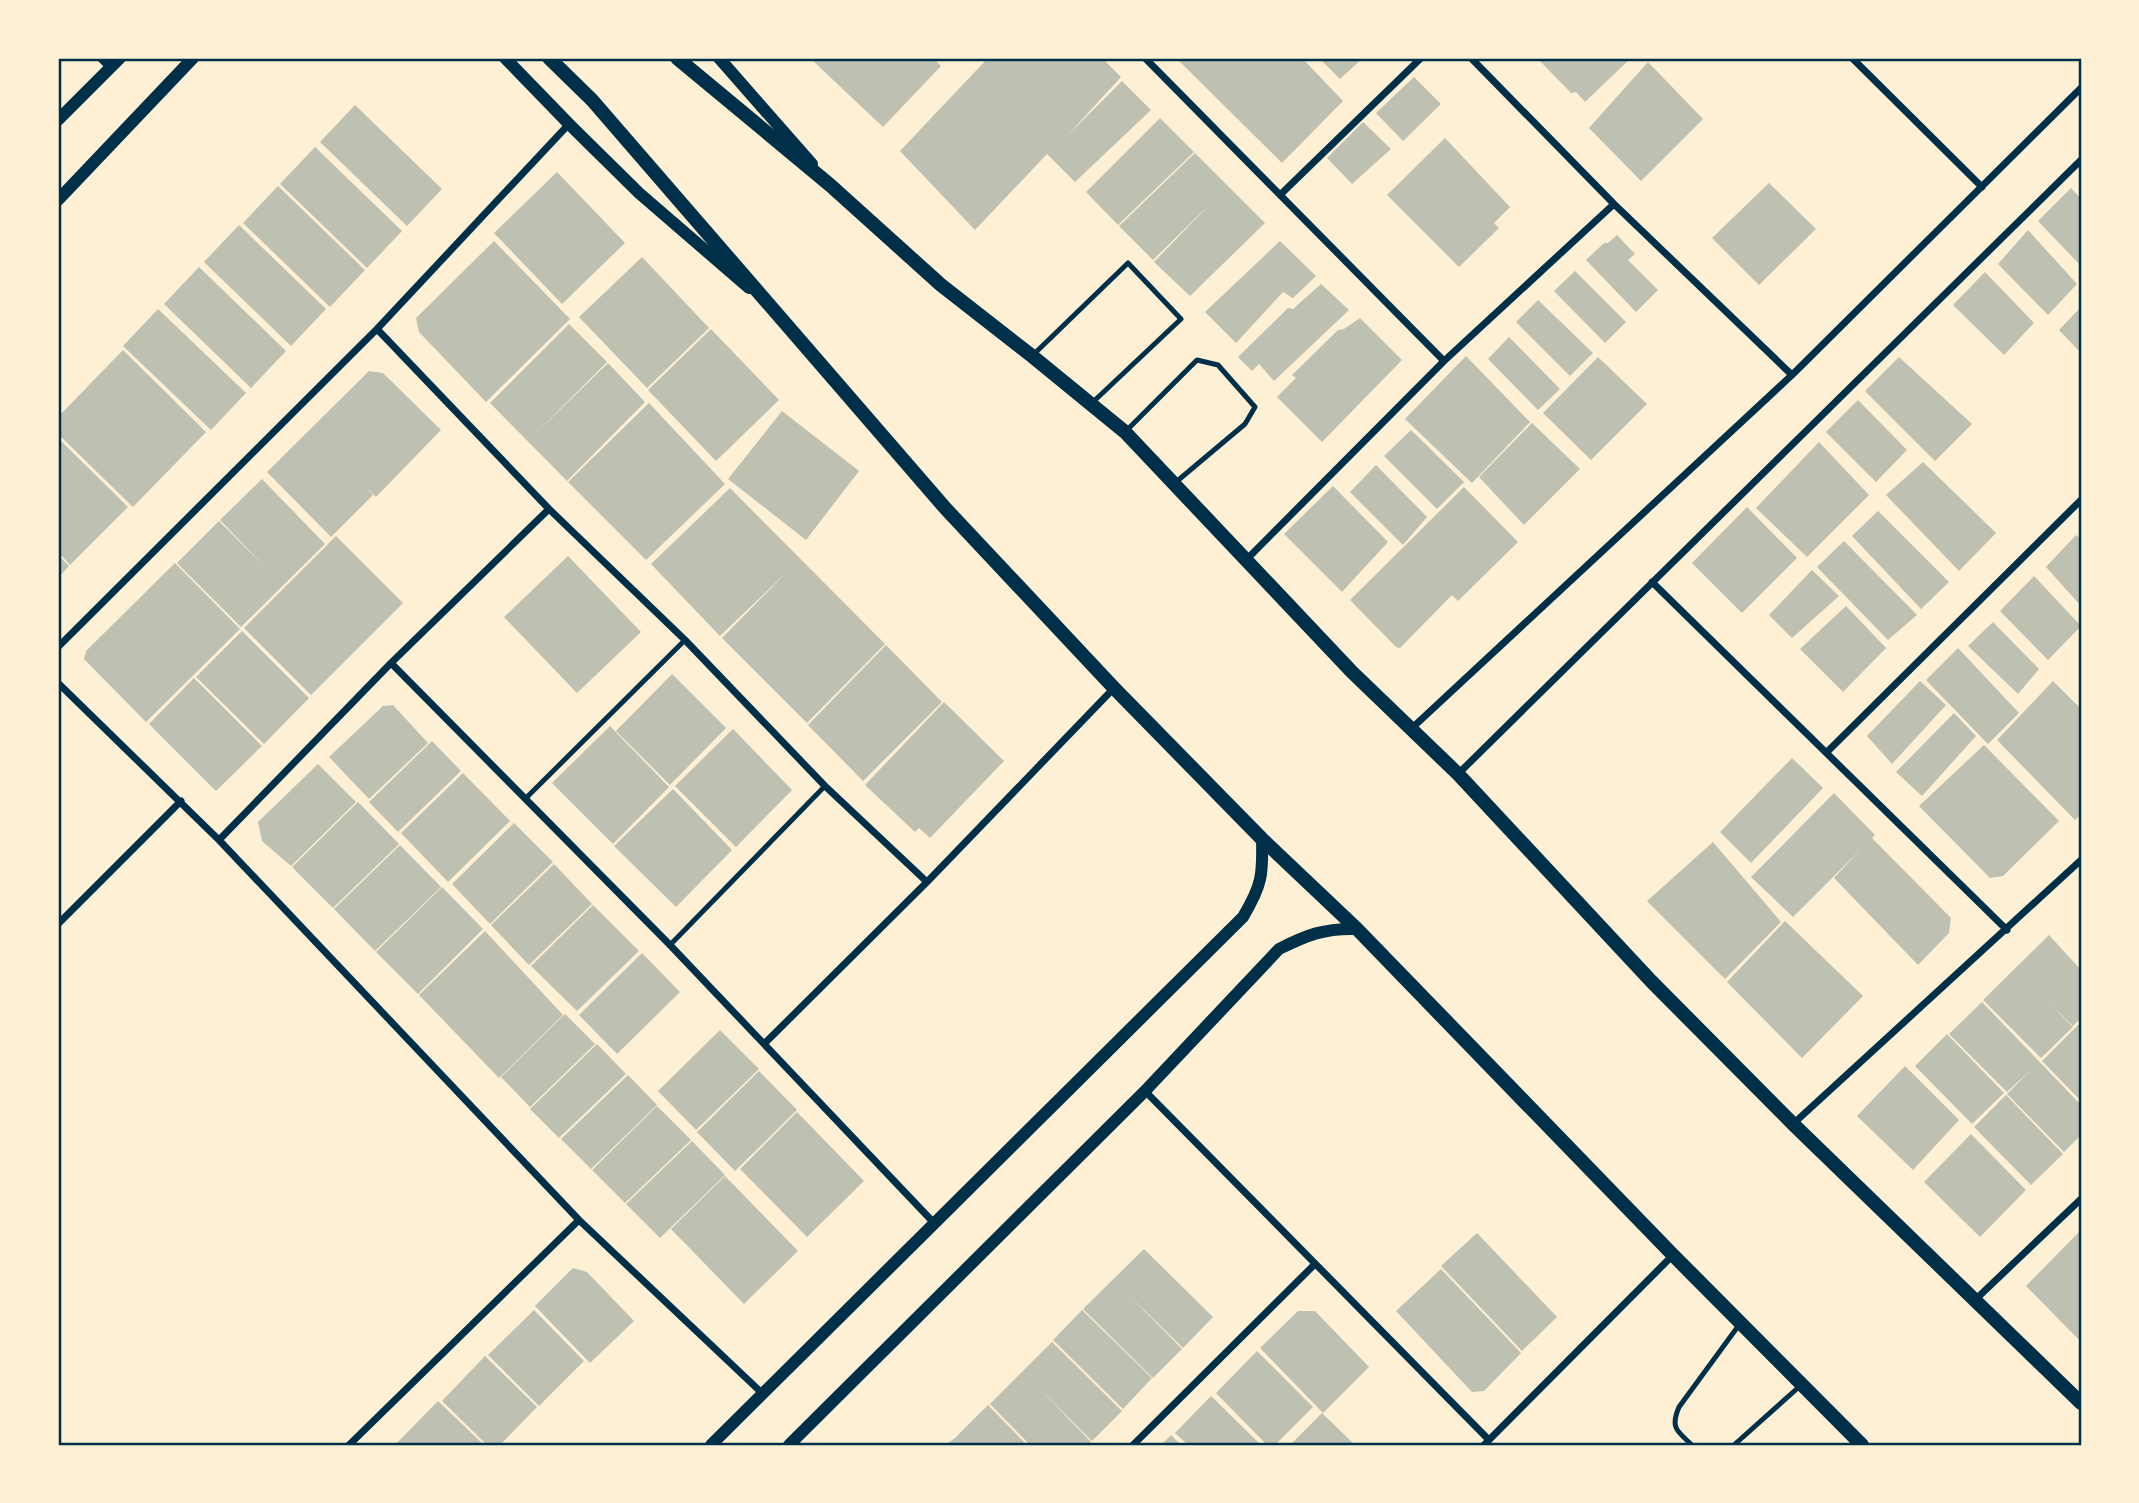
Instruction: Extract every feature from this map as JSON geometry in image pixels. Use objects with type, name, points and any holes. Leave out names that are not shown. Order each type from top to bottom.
[{"type":"main road","points":[[549,58],[592,100],[946,509],[1114,688],[1262,839],[1357,929],[1672,1255],[1863,1445]]},
{"type":"main road","points":[[677,58],[830,185],[941,285],[1125,432],[1352,672],[1458,774],[1651,981],[1793,1124],[2081,1403]]},
{"type":"street","points":[[100,58],[110,68]]},
{"type":"street","points":[[58,120],[120,58]]},
{"type":"street","points":[[58,200],[194,58]]},
{"type":"street","points":[[505,58],[639,193],[777,313]]},
{"type":"street","points":[[719,58],[830,185]]},
{"type":"street","points":[[1144,58],[1444,361]]},
{"type":"street","points":[[1280,195],[1421,58]]},
{"type":"street","points":[[1471,58],[1614,204],[1792,375]]},
{"type":"street","points":[[1852,58],[1982,187]]},
{"type":"street","points":[[1412,729],[1792,375],[2081,88]]},
{"type":"street","points":[[58,647],[377,329],[569,124]]},
{"type":"street","points":[[1458,774],[2081,160]]},
{"type":"street","points":[[1247,559],[1444,361],[1614,204]]},
{"type":"street","points":[[377,329],[549,509],[685,640],[825,786],[928,882]]},
{"type":"street","points":[[1827,752],[2081,500]]},
{"type":"street","points":[[219,840],[391,663],[549,509]]},
{"type":"street","points":[[1652,582],[2007,930]]},
{"type":"street","points":[[391,663],[670,945],[934,1224]]},
{"type":"street","points":[[58,683],[219,840],[579,1220],[763,1394]]},
{"type":"street","points":[[764,1044],[928,882],[1114,688]]},
{"type":"street","points":[[58,924],[181,801]]},
{"type":"street","points":[[711,1445],[1243,917],[1258,891],[1263,866],[1262,839]]},
{"type":"street","points":[[1793,1124],[2081,860]]},
{"type":"street","points":[[789,1445],[1145,1091],[1279,949],[1307,935],[1332,928],[1357,929]]},
{"type":"street","points":[[1145,1091],[1486,1443],[1672,1255]]},
{"type":"street","points":[[1975,1300],[2081,1199]]},
{"type":"street","points":[[349,1445],[579,1220]]},
{"type":"street","points":[[1133,1445],[1314,1265]]},
{"type":"lane","points":[[1032,356],[1128,264],[1181,319],[1091,404]]},
{"type":"lane","points":[[1125,432],[1197,360],[1218,365],[1255,407],[1245,424],[1173,484]]},
{"type":"lane","points":[[525,799],[685,640]]},
{"type":"lane","points":[[670,945],[825,786]]},
{"type":"lane","points":[[1692,1445],[1677,1431],[1674,1420],[1679,1407],[1741,1323]]},
{"type":"lane","points":[[1734,1445],[1802,1384]]},
{"type":"building","points":[[933,58],[941,66],[883,127],[812,60]]},
{"type":"building","points":[[988,58],[1102,58],[1121,77],[1066,137],[1122,81],[1151,110],[1075,182],[1047,154],[975,230],[900,151]]},
{"type":"building","points":[[1176,58],[1302,58],[1343,101],[1282,163]]},
{"type":"building","points":[[1319,58],[1363,58],[1340,79]]},
{"type":"building","points":[[1539,58],[1631,58],[1585,102],[1576,92],[1571,93]]},
{"type":"building","points":[[1648,62],[1703,119],[1641,181],[1589,128]]},
{"type":"building","points":[[1414,77],[1441,104],[1403,141],[1376,113]]},
{"type":"building","points":[[355,105],[442,189],[407,226],[320,142]]},
{"type":"building","points":[[1160,118],[1194,152],[1118,225],[1086,192]]},
{"type":"building","points":[[1363,122],[1391,149],[1352,184],[1327,158]]},
{"type":"building","points":[[1445,138],[1510,207],[1494,223],[1499,228],[1459,267],[1387,195]]},
{"type":"building","points":[[315,147],[402,231],[367,268],[280,184]]},
{"type":"building","points":[[1195,153],[1265,223],[1190,296],[1154,262],[1212,202],[1153,260],[1119,226]]},
{"type":"building","points":[[557,172],[625,243],[562,304],[494,233]]},
{"type":"building","points":[[1769,183],[1816,229],[1759,285],[1712,238]]},
{"type":"building","points":[[278,186],[365,270],[330,307],[243,223]]},
{"type":"building","points":[[2071,188],[2081,199],[2081,266],[2038,221]]},
{"type":"building","points":[[239,225],[326,309],[291,346],[204,262]]},
{"type":"building","points":[[2028,230],[2077,284],[2048,315],[1998,264]]},
{"type":"building","points":[[1617,235],[1635,254],[1628,260],[1658,290],[1636,312],[1586,260]]},
{"type":"building","points":[[494,241],[570,319],[486,402],[419,332],[416,318]]},
{"type":"building","points":[[1280,241],[1316,276],[1293,298],[1283,292],[1236,343],[1205,312]]},
{"type":"building","points":[[642,257],[709,328],[647,388],[579,317]]},
{"type":"building","points":[[199,267],[286,351],[251,388],[164,304]]},
{"type":"building","points":[[1575,271],[1626,322],[1605,343],[1554,291]]},
{"type":"building","points":[[1985,272],[2034,323],[2004,355],[1953,305]]},
{"type":"building","points":[[1321,284],[1349,310],[1274,381],[1259,364],[1252,371],[1238,357],[1288,308],[1293,309]]},
{"type":"building","points":[[1538,300],[1593,353],[1570,376],[1516,322]]},
{"type":"building","points":[[2081,307],[2081,353],[2059,330]]},
{"type":"building","points":[[158,309],[246,393],[211,430],[123,346]]},
{"type":"building","points":[[1360,318],[1402,360],[1322,442],[1277,397],[1296,378],[1292,375],[1338,330]]},
{"type":"building","points":[[569,324],[607,362],[532,437],[608,363],[645,402],[567,481],[490,403]]},
{"type":"building","points":[[711,329],[779,400],[716,461],[648,390]]},
{"type":"building","points":[[1509,337],[1560,389],[1538,410],[1488,359]]},
{"type":"building","points":[[123,350],[206,432],[133,507],[58,434],[58,417]]},
{"type":"building","points":[[1466,356],[1530,422],[1472,483],[1405,419]]},
{"type":"building","points":[[1598,357],[1647,404],[1591,460],[1543,413]]},
{"type":"building","points":[[1899,357],[1972,424],[1935,461],[1865,391]]},
{"type":"building","points":[[369,371],[383,373],[441,430],[376,497],[363,484],[373,495],[331,537],[267,472]]},
{"type":"building","points":[[1858,400],[1907,450],[1876,482],[1826,432]]},
{"type":"building","points":[[649,403],[725,484],[646,560],[568,482]]},
{"type":"building","points":[[782,411],[859,471],[806,540],[728,479]]},
{"type":"building","points":[[1532,423],[1580,469],[1524,525],[1479,477]]},
{"type":"building","points":[[1411,430],[1464,482],[1437,509],[1384,456]]},
{"type":"building","points":[[58,438],[128,507],[70,565],[58,552]]},
{"type":"building","points":[[1819,442],[1869,495],[1807,557],[1756,508]]},
{"type":"building","points":[[1923,462],[1996,533],[1959,571],[1886,495]]},
{"type":"building","points":[[1376,465],[1427,517],[1403,545],[1350,492]]},
{"type":"building","points":[[262,479],[325,544],[241,627],[177,563],[219,521],[265,567],[220,520]]},
{"type":"building","points":[[1333,486],[1388,542],[1342,592],[1284,534]]},
{"type":"building","points":[[1464,487],[1518,542],[1458,601],[1452,595],[1400,648],[1396,647],[1350,600]]},
{"type":"building","points":[[730,488],[885,644],[807,723],[722,638],[787,572],[720,636],[651,564]]},
{"type":"building","points":[[1747,507],[1797,558],[1742,613],[1692,563]]},
{"type":"building","points":[[1878,511],[1949,582],[1921,609],[1852,536]]},
{"type":"building","points":[[2076,535],[2081,540],[2081,606],[2046,567]]},
{"type":"building","points":[[336,536],[403,603],[311,695],[244,628]]},
{"type":"building","points":[[1844,541],[1917,615],[1888,640],[1817,567]]},
{"type":"building","points":[[58,555],[69,566],[58,578]]},
{"type":"building","points":[[568,556],[641,632],[577,693],[504,617]]},
{"type":"building","points":[[175,563],[240,629],[146,722],[84,659],[86,651]]},
{"type":"building","points":[[1812,570],[1839,596],[1792,638],[1769,615]]},
{"type":"building","points":[[2034,576],[2081,626],[2048,660],[2000,611]]},
{"type":"building","points":[[1846,606],[1886,648],[1843,692],[1800,649]]},
{"type":"building","points":[[1993,622],[2039,669],[2018,694],[1968,646]]},
{"type":"building","points":[[242,631],[309,698],[264,744],[196,677]]},
{"type":"building","points":[[886,645],[942,702],[863,781],[808,725]]},
{"type":"building","points":[[1958,648],[2019,713],[1988,744],[1926,680]]},
{"type":"building","points":[[672,674],[726,728],[670,785],[616,731]]},
{"type":"building","points":[[194,678],[262,746],[216,791],[149,724]]},
{"type":"building","points":[[1920,681],[1946,705],[1892,764],[1867,736]]},
{"type":"building","points":[[2053,681],[2081,709],[2081,814],[2075,820],[1997,740]]},
{"type":"building","points":[[944,702],[1004,761],[930,838],[919,828],[915,832],[865,785]]},
{"type":"building","points":[[393,705],[428,743],[369,799],[329,757],[383,706]]},
{"type":"building","points":[[1954,713],[1976,736],[1922,796],[1896,772]]},
{"type":"building","points":[[610,726],[669,787],[613,844],[552,783]]},
{"type":"building","points":[[733,729],[792,790],[736,847],[675,786]]},
{"type":"building","points":[[432,741],[461,771],[398,832],[369,802]]},
{"type":"building","points":[[1984,745],[2059,821],[2003,876],[1990,878],[1919,806]]},
{"type":"building","points":[[1792,758],[1823,788],[1751,863],[1720,832]]},
{"type":"building","points":[[318,764],[356,802],[291,866],[262,841],[258,822]]},
{"type":"building","points":[[463,773],[510,821],[448,882],[401,833]]},
{"type":"building","points":[[673,789],[732,850],[676,907],[614,846]]},
{"type":"building","points":[[1834,793],[1875,835],[1872,838],[1951,918],[1949,933],[1918,965],[1834,878],[1861,849],[1793,917],[1751,877]]},
{"type":"building","points":[[358,802],[399,844],[333,908],[292,867]]},
{"type":"building","points":[[514,823],[553,862],[490,924],[452,884]]},
{"type":"building","points":[[1713,842],[1781,922],[1725,979],[1647,901]]},
{"type":"building","points":[[400,845],[441,887],[375,951],[334,909]]},
{"type":"building","points":[[554,864],[592,904],[529,965],[491,925]]},
{"type":"building","points":[[442,887],[483,929],[418,994],[376,952]]},
{"type":"building","points":[[593,905],[639,951],[577,1011],[531,966]]},
{"type":"building","points":[[1785,921],[1863,996],[1802,1058],[1727,982]]},
{"type":"building","points":[[485,931],[563,1015],[499,1078],[419,995]]},
{"type":"building","points":[[2049,935],[2081,970],[2081,1018],[2073,1026],[2046,1000],[2073,1027],[2041,1058],[1983,1000]]},
{"type":"building","points":[[642,953],[680,992],[617,1054],[579,1015]]},
{"type":"building","points":[[1982,1002],[2081,1105],[2081,1135],[2064,1152],[2007,1094],[2033,1068],[2007,1092],[1949,1034]]},
{"type":"building","points":[[565,1014],[595,1044],[530,1107],[501,1077]]},
{"type":"building","points":[[2081,1022],[2081,1101],[2042,1061]]},
{"type":"building","points":[[720,1030],[759,1069],[696,1130],[658,1091]]},
{"type":"building","points":[[1947,1034],[2004,1093],[1972,1124],[1915,1066]]},
{"type":"building","points":[[597,1044],[626,1074],[559,1138],[530,1109]]},
{"type":"building","points":[[1905,1066],[1959,1120],[1913,1170],[1857,1116]]},
{"type":"building","points":[[759,1071],[797,1110],[735,1171],[697,1132]]},
{"type":"building","points":[[628,1075],[657,1105],[591,1169],[561,1139]]},
{"type":"building","points":[[2006,1095],[2063,1154],[2031,1185],[1974,1127]]},
{"type":"building","points":[[657,1106],[691,1140],[625,1203],[592,1170]]},
{"type":"building","points":[[797,1112],[864,1181],[807,1237],[740,1169]]},
{"type":"building","points":[[1971,1134],[2026,1190],[1980,1237],[1924,1182]]},
{"type":"building","points":[[692,1141],[725,1175],[660,1238],[626,1204]]},
{"type":"building","points":[[725,1176],[798,1251],[744,1304],[671,1229]]},
{"type":"building","points":[[2081,1230],[2081,1342],[2026,1286]]},
{"type":"building","points":[[1477,1233],[1557,1317],[1522,1351],[1441,1266]]},
{"type":"building","points":[[1144,1249],[1213,1317],[1183,1348],[1128,1294],[1182,1349],[1153,1378],[1083,1309]]},
{"type":"building","points":[[573,1268],[587,1272],[634,1321],[590,1363],[535,1306]]},
{"type":"building","points":[[1441,1269],[1521,1353],[1484,1391],[1472,1392],[1396,1311]]},
{"type":"building","points":[[534,1310],[584,1361],[539,1406],[488,1355]]},
{"type":"building","points":[[1082,1310],[1152,1378],[1123,1409],[1053,1340]]},
{"type":"building","points":[[1298,1311],[1315,1311],[1369,1367],[1323,1413],[1260,1348]]},
{"type":"building","points":[[1052,1342],[1122,1411],[1092,1441],[1039,1388],[1091,1442],[1087,1445],[1030,1445],[990,1404]]},
{"type":"building","points":[[1257,1351],[1313,1407],[1275,1445],[1267,1445],[1216,1393]]},
{"type":"building","points":[[485,1356],[537,1407],[500,1445],[487,1445],[442,1401]]},
{"type":"building","points":[[1211,1396],[1261,1445],[1188,1445],[1175,1433]]},
{"type":"building","points":[[438,1401],[484,1445],[395,1445]]},
{"type":"building","points":[[988,1405],[1027,1445],[945,1445],[955,1438]]},
{"type":"building","points":[[1322,1413],[1355,1445],[1290,1445]]},
{"type":"building","points":[[1171,1435],[1181,1445],[1161,1445]]}]
